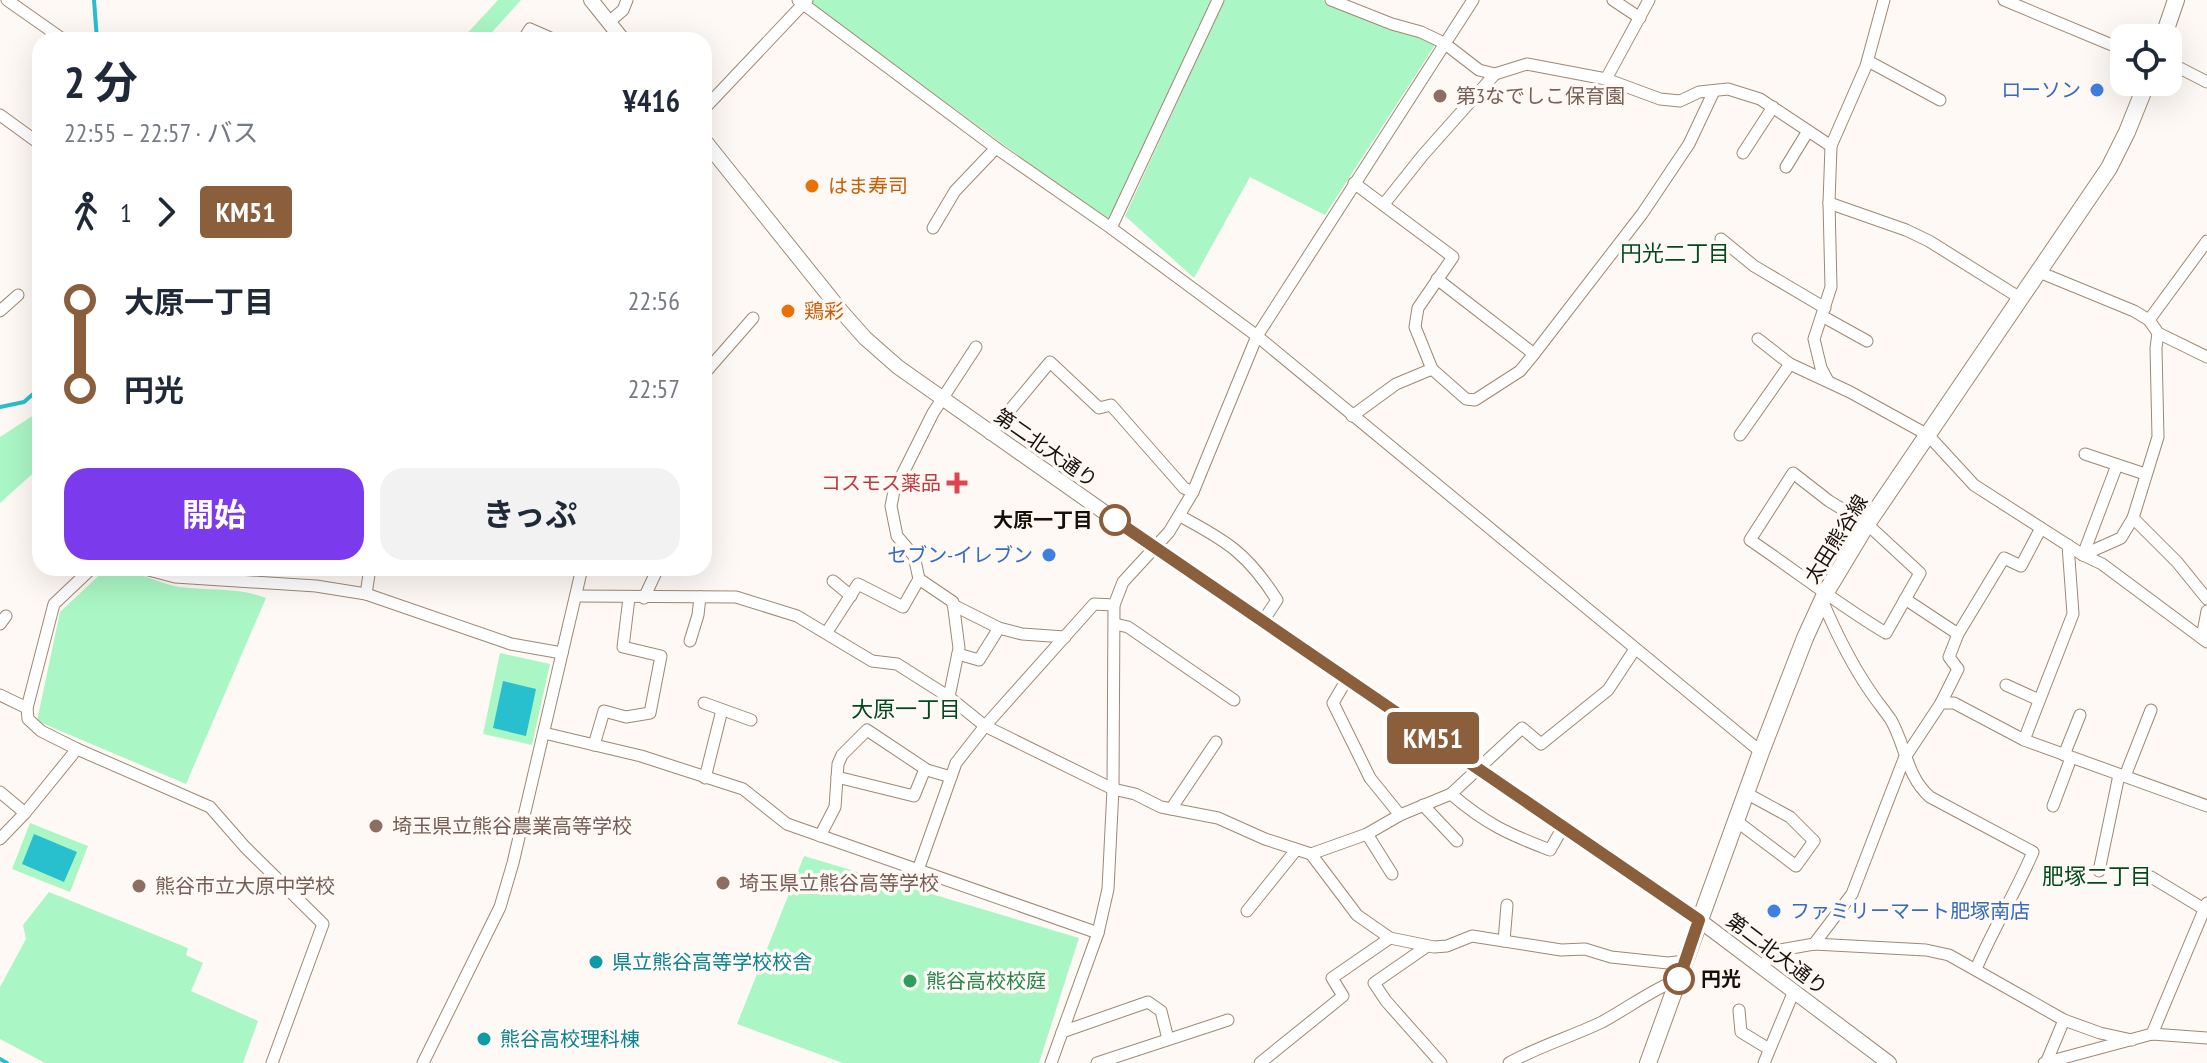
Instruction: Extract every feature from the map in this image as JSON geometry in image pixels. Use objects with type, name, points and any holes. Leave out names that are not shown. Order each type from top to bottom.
[{"type":"main road","points":[[2168,24],[2176,0]]},
{"type":"main road","name":"太田熊谷線","points":[[1648,1063],[1735,820],[1824,596],[1867,524],[2109,168],[2141,96]]},
{"type":"street","points":[[7,0],[53,32]]},
{"type":"street","points":[[591,0],[615,32]]},
{"type":"street","points":[[609,22],[623,10],[627,0]]},
{"type":"street","points":[[1111,228],[1218,0]]},
{"type":"street","points":[[1331,0],[1421,32],[1444,43],[1479,70],[1495,74]]},
{"type":"street","points":[[1051,1063],[1098,933],[1108,889],[1113,789],[1114,605],[1123,582],[1180,516],[1193,492],[1257,336],[1473,0]]},
{"type":"street","points":[[1613,0],[1640,18]]},
{"type":"street","points":[[1606,79],[1649,0]]},
{"type":"street","points":[[1828,382],[1814,339],[1831,287],[1831,146],[1868,61],[1884,0]]},
{"type":"street","points":[[2004,0],[2032,5],[2110,43]]},
{"type":"street","points":[[712,100],[803,2],[996,148],[1257,336],[1761,752]]},
{"type":"street","points":[[1868,61],[1940,100]]},
{"type":"street","points":[[1384,204],[1495,74],[1527,64],[1606,79],[1670,100],[1680,101],[1699,92],[1728,89],[1760,99],[1831,146]]},
{"type":"street","points":[[2182,69],[2207,82]]},
{"type":"street","points":[[1354,183],[1453,257],[1418,308],[1415,327],[1432,369],[1466,399],[1475,400],[1520,371],[1534,354],[1642,214],[1689,144],[1714,91]]},
{"type":"street","points":[[1743,153],[1773,107]]},
{"type":"street","points":[[0,115],[32,138]]},
{"type":"street","points":[[1786,167],[1808,131]]},
{"type":"street","points":[[933,228],[955,191],[996,148]]},
{"type":"street","name":"第二北大通り","points":[[712,150],[865,338],[898,367],[1155,548],[1699,920],[1882,1061]]},
{"type":"street","points":[[1829,203],[1929,241],[2020,298]]},
{"type":"street","points":[[1721,239],[1754,266],[1867,341]]},
{"type":"street","points":[[2149,320],[2207,241]]},
{"type":"street","points":[[2039,272],[2149,320],[2158,333],[2207,357]]},
{"type":"street","points":[[1437,279],[1534,354]]},
{"type":"street","points":[[0,311],[18,295]]},
{"type":"street","points":[[712,365],[753,318]]},
{"type":"street","points":[[2083,555],[2121,538],[2133,518],[2158,437],[2158,333]]},
{"type":"street","points":[[1758,339],[1790,364],[1928,435],[1974,485],[2102,564],[2204,640]]},
{"type":"street","points":[[827,632],[858,584],[903,607],[919,579],[914,556],[897,536],[891,506],[894,491],[941,399],[976,347]]},
{"type":"street","points":[[990,434],[1050,362],[1099,408],[1111,405],[1184,488],[1193,492]]},
{"type":"street","points":[[1740,435],[1790,364]]},
{"type":"street","points":[[1352,416],[1396,384],[1432,369]]},
{"type":"street","points":[[2085,454],[2145,474]]},
{"type":"street","points":[[2083,555],[2117,465]]},
{"type":"street","points":[[1793,473],[1829,501],[1867,524],[1920,573],[1886,633],[1824,596],[1750,540],[1793,473]]},
{"type":"street","points":[[1180,516],[1214,534],[1258,570],[1277,600],[1263,621]]},
{"type":"street","points":[[2133,518],[2177,562],[2207,599]]},
{"type":"street","points":[[1814,944],[1852,894],[1904,759],[1941,703],[1958,669],[1949,657],[1958,634],[2004,558],[2021,566],[2041,528]]},
{"type":"street","points":[[2024,740],[2073,614],[2068,545]]},
{"type":"street","points":[[84,576],[54,604],[27,708],[28,719],[41,731],[77,749],[210,807],[245,847],[323,924],[272,1063]]},
{"type":"street","points":[[171,576],[316,586],[366,594],[511,644],[562,653]]},
{"type":"street","points":[[366,594],[369,576]]},
{"type":"street","points":[[423,1063],[500,907],[544,733],[578,576]]},
{"type":"street","points":[[644,598],[654,576]]},
{"type":"street","points":[[919,579],[953,602],[958,654],[949,697]]},
{"type":"street","points":[[833,581],[851,596]]},
{"type":"street","points":[[576,596],[736,597],[797,616],[872,661],[897,664],[949,697],[985,726],[1113,789],[1135,794],[1161,807],[1218,818],[1311,854],[1367,834],[1400,815],[1451,794],[1522,728],[1541,744],[1608,690],[1635,649]]},
{"type":"street","points":[[1824,596],[1838,640],[1892,721],[1904,759],[1920,788],[1930,797],[2033,852],[2016,893],[1993,930],[1976,969]]},
{"type":"street","points":[[690,641],[700,597]]},
{"type":"street","points":[[594,745],[604,711],[626,717],[650,713],[661,656],[623,647],[629,598]]},
{"type":"street","points":[[1905,599],[1958,634]]},
{"type":"street","points":[[918,870],[956,763],[1094,604],[1114,605]]},
{"type":"street","points":[[953,605],[999,628],[1022,634],[1065,637]]},
{"type":"street","points":[[2204,640],[2207,611]]},
{"type":"street","points":[[1115,624],[1128,627],[1234,700]]},
{"type":"street","points":[[958,654],[979,660],[999,628]]},
{"type":"street","points":[[1347,679],[1333,703],[1370,778],[1400,815]]},
{"type":"street","points":[[2006,685],[2039,700]]},
{"type":"street","points":[[0,695],[27,708]]},
{"type":"street","points":[[704,703],[751,720]]},
{"type":"street","points":[[1941,703],[1954,703],[2024,740],[2207,806]]},
{"type":"street","points":[[705,778],[722,710]]},
{"type":"street","points":[[2099,871],[2122,776],[2151,710]]},
{"type":"street","points":[[2053,806],[2080,715]]},
{"type":"street","points":[[820,836],[835,807],[842,755],[867,730],[925,769],[951,777]]},
{"type":"street","points":[[544,733],[641,756],[743,789],[787,824],[1098,933]]},
{"type":"street","points":[[1171,809],[1216,742]]},
{"type":"street","points":[[0,839],[77,749]]},
{"type":"street","points":[[837,777],[914,796],[925,769]]},
{"type":"street","points":[[0,792],[25,813]]},
{"type":"street","points":[[1735,820],[1796,866],[1814,841],[1790,817],[1746,793]]},
{"type":"street","points":[[1451,794],[1479,818],[1513,836],[1550,850],[1563,827]]},
{"type":"street","points":[[1423,805],[1457,841]]},
{"type":"street","points":[[1367,834],[1392,874]]},
{"type":"street","points":[[1247,911],[1296,850]]},
{"type":"street","points":[[1311,854],[1357,915],[1390,938],[1426,947],[1447,946],[1472,936],[1561,950],[1585,949],[1611,957],[1668,963],[1685,961]]},
{"type":"street","points":[[2151,877],[2206,906],[2152,1034]]},
{"type":"street","points":[[1504,941],[1507,905]]},
{"type":"street","points":[[1260,1063],[1343,996],[1332,978],[1390,938]]},
{"type":"street","points":[[1762,966],[1775,951],[1814,944],[1926,950],[1949,955],[2064,1020],[2132,1040]]},
{"type":"street","points":[[1426,947],[1374,983],[1441,1063]]},
{"type":"street","points":[[1509,1063],[1602,1021],[1679,979]]},
{"type":"street","points":[[1764,1063],[1794,991]]},
{"type":"street","points":[[1062,1032],[1148,1002],[1161,1011],[1168,1039]]},
{"type":"street","points":[[1739,1010],[1741,1032],[1769,1049]]},
{"type":"street","points":[[1097,1063],[1228,1020]]},
{"type":"street","points":[[2045,1063],[2064,1020]]},
{"type":"street","points":[[2045,1063],[2152,1034],[2207,1038]]},
{"type":"green space","points":[[498,0],[521,0],[492,32],[468,32]]},
{"type":"green space","points":[[813,0],[1213,0],[1110,223],[811,3]]},
{"type":"green space","points":[[1224,0],[1322,0],[1343,11],[1405,31],[1435,45],[1325,215],[1250,177],[1194,278],[1125,216]]},
{"type":"green space","points":[[32,416],[32,474],[0,503],[0,437]]},
{"type":"green space","points":[[98,576],[144,576],[180,587],[234,591],[266,598],[186,784],[37,721],[60,612]]},
{"type":"green space","points":[[500,653],[550,664],[532,745],[483,734]]},
{"type":"green space","points":[[30,823],[88,846],[70,892],[12,869]]},
{"type":"green space","name":"熊谷高校校庭","points":[[804,856],[1079,938],[1039,1063],[843,1063],[737,1024]]},
{"type":"green space","points":[[49,892],[188,948],[186,955],[203,963],[191,991],[258,1021],[243,1063],[45,1063],[0,1039],[0,987],[26,939],[23,925]]},
{"type":"water","points":[[503,681],[536,689],[526,736],[493,728]]},
{"type":"water","points":[[34,834],[77,852],[64,882],[22,864]]},
{"type":"waterway","points":[[94,0],[96,32]]},
{"type":"waterway","points":[[0,407],[24,402],[32,395]]},
{"type":"waterway","points":[[0,1059],[7,1063]]},
{"type":"bus line","name":"KM51","points":[[1115,520],[1699,920],[1679,979]]},
{"type":"place","name":"ローソン","points":[[2097,90]]},
{"type":"place","name":"第3なでしこ保育園","points":[[1440,96]]},
{"type":"place","name":"はま寿司","points":[[812,186]]},
{"type":"place","name":"鶏彩","points":[[788,311]]},
{"type":"place","name":"コスモス薬品","points":[[957,483]]},
{"type":"place","name":"大原一丁目","points":[[1115,520]]},
{"type":"place","name":"セブン-イレブン","points":[[1049,555]]},
{"type":"place","name":"埼玉県立熊谷農業高等学校","points":[[376,826]]},
{"type":"place","name":"埼玉県立熊谷高等学校","points":[[723,883]]},
{"type":"place","name":"熊谷市立大原中学校","points":[[139,886]]},
{"type":"place","name":"ファミリーマート肥塚南店","points":[[1774,911]]},
{"type":"place","name":"県立熊谷高等学校校舎","points":[[596,962]]},
{"type":"place","name":"円光","points":[[1679,979]]},
{"type":"place","name":"熊谷高校校庭","points":[[910,981]]},
{"type":"place","name":"熊谷高校理科棟","points":[[484,1039]]},
{"type":"district","name":"円光二丁目","points":[[1675,253]]},
{"type":"district","name":"大原一丁目","points":[[906,709]]},
{"type":"district","name":"肥塚二丁目","points":[[2097,876]]}]
